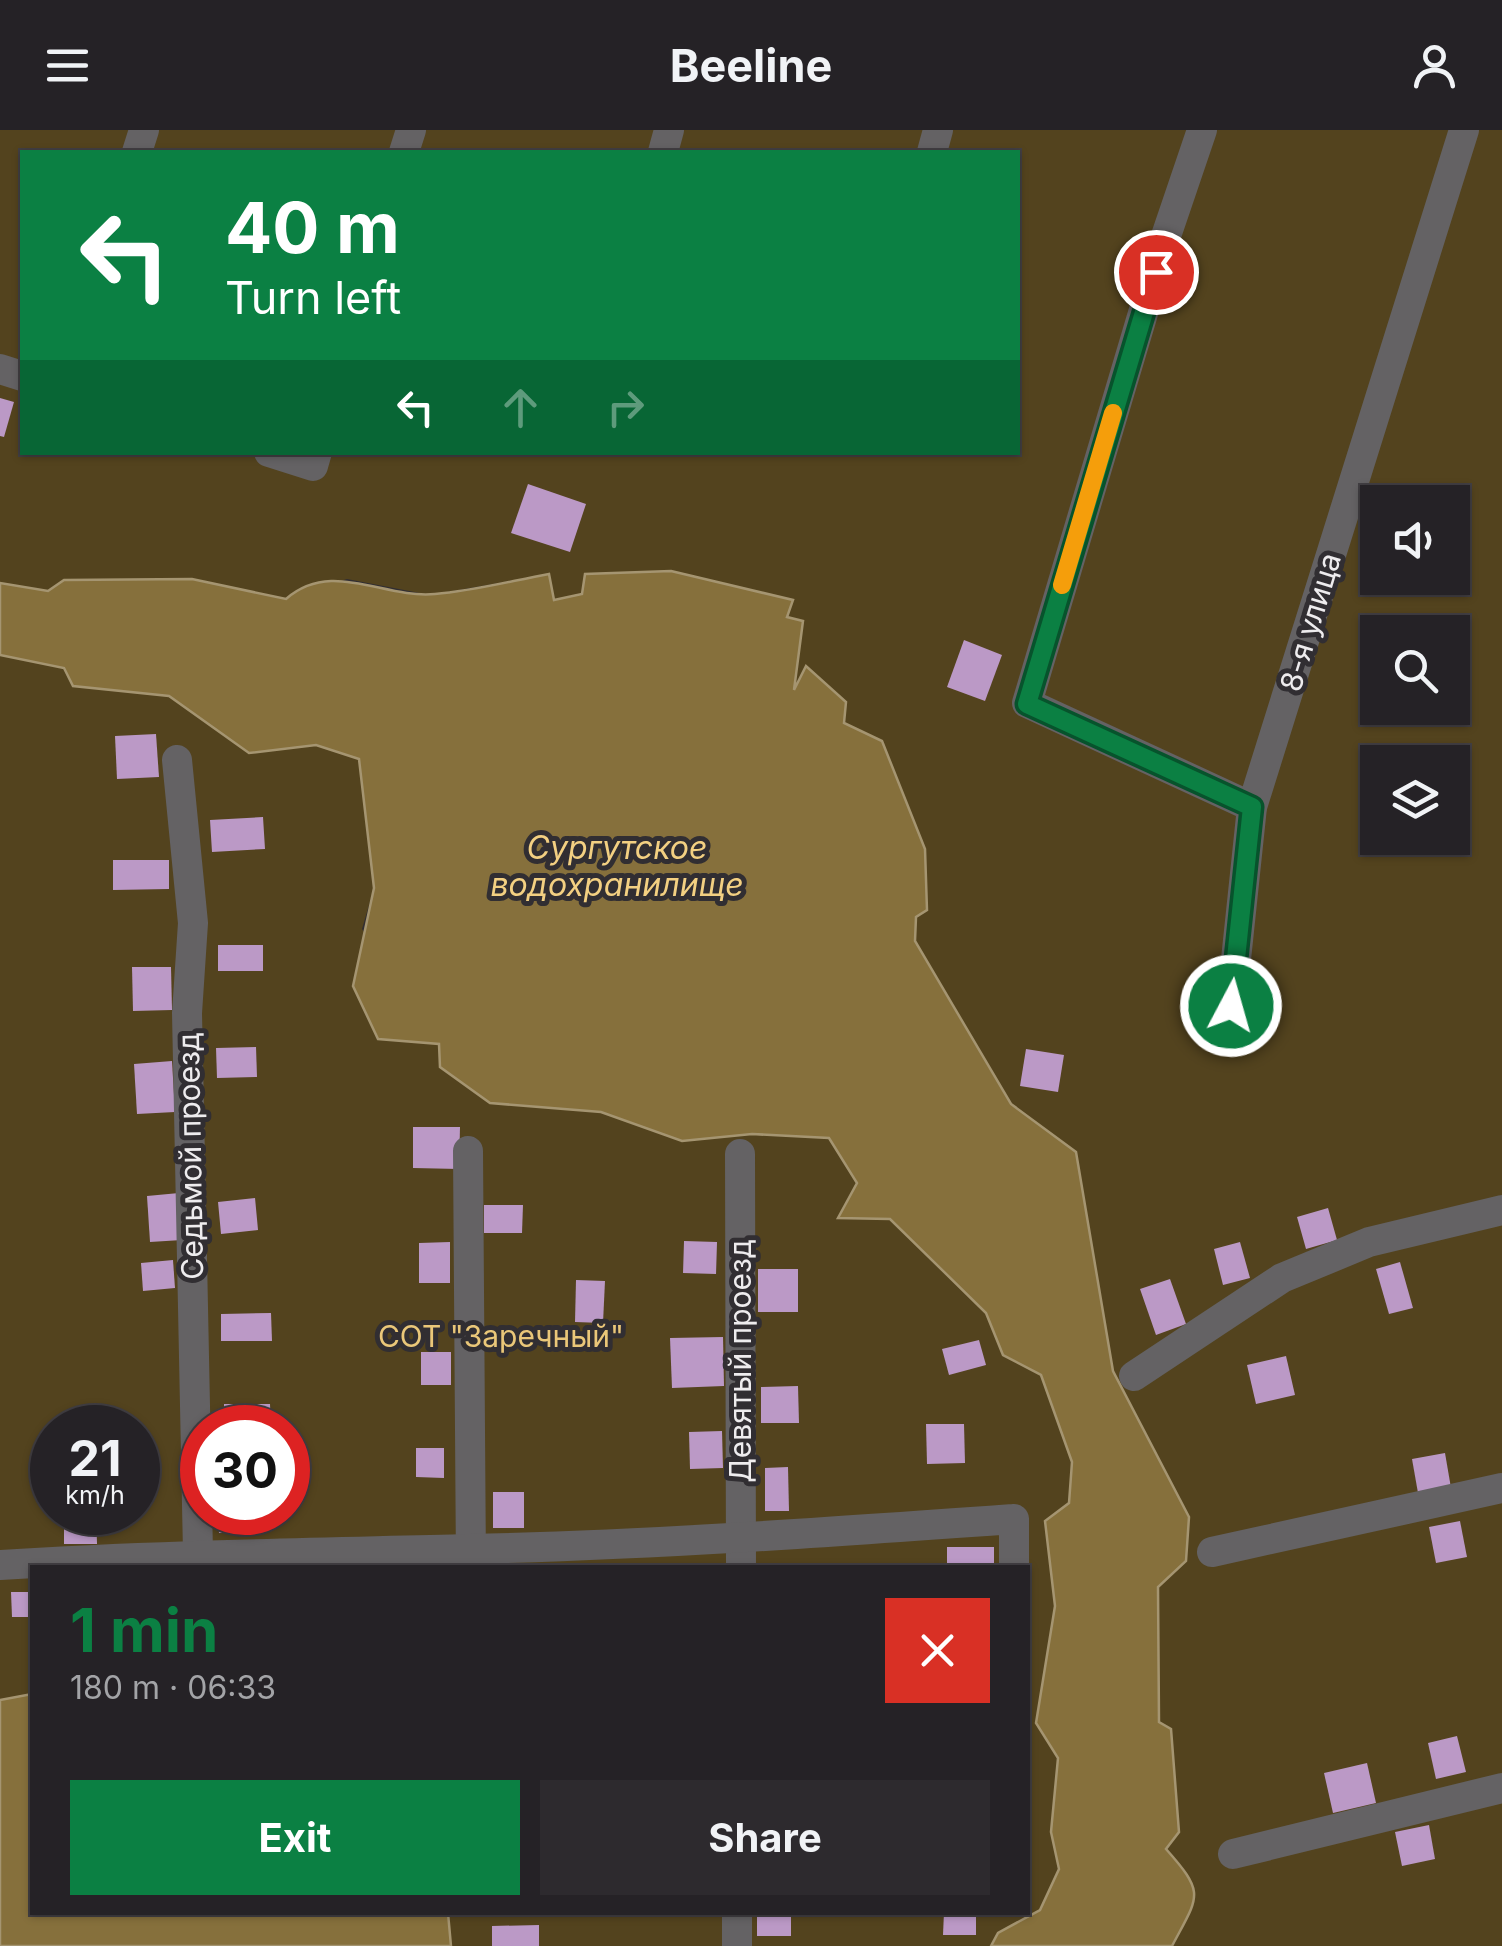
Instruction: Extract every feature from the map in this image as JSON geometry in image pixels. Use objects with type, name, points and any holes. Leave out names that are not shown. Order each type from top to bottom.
[{"type":"street","points":[[1202,130],[1027,704],[1252,807]]},
{"type":"street","name":"8-я улица","points":[[1231,1006],[1252,807],[1464,130]]},
{"type":"street","points":[[289,455],[315,459]]},
{"type":"street","name":"Седьмой проезд","points":[[177,760],[192,923],[187,1013],[198,1552]]},
{"type":"street","points":[[468,1151],[471,1558]]},
{"type":"street","name":"Девятый проезд","points":[[740,1154],[741,1553]]},
{"type":"street","points":[[1134,1376],[1282,1278],[1368,1242],[1502,1210]]},
{"type":"street","points":[[1212,1552],[1502,1488]]},
{"type":"street","points":[[0,1565],[198,1552],[471,1558],[741,1553],[1014,1519],[1014,1565]]},
{"type":"street","points":[[1233,1854],[1502,1788]]},
{"type":"street","points":[[737,1915],[737,1946]]},
{"type":"green space","points":[[0,130],[1502,130],[1502,1946],[1172,1946],[1193,1905],[1194,1895],[1188,1876],[1166,1849],[1179,1832],[1171,1729],[1159,1722],[1158,1587],[1186,1561],[1189,1517],[1113,1371],[1076,1152],[1011,1104],[915,941],[916,917],[843,723],[846,702],[806,667],[793,695],[802,621],[582,594],[553,600],[549,574],[430,595],[347,579],[286,599],[192,579],[48,591],[0,583]]},
{"type":"green space","name":"СОТ \"Заречный\"","points":[[0,655],[65,668],[74,686],[169,696],[249,753],[316,745],[359,759],[374,888],[362,929],[439,1044],[490,1103],[601,1112],[682,1141],[752,1134],[829,1138],[857,1183],[986,1313],[1003,1355],[1041,1375],[1072,1462],[1069,1503],[1046,1521],[1055,1606],[1036,1723],[1058,1758],[1051,1832],[1059,1868],[1040,1910],[998,1933],[991,1946],[451,1946],[448,1915],[1030,1915],[1030,1565],[30,1565],[30,1694],[0,1700]]},
{"type":"water","name":"Сургутское водохранилище","points":[[671,571],[793,600],[787,617],[803,621],[794,690],[806,666],[846,702],[844,723],[882,741],[925,849],[927,910],[916,917],[915,941],[1011,1104],[1076,1152],[1113,1371],[1189,1517],[1186,1561],[1158,1587],[1159,1722],[1171,1729],[1179,1832],[1166,1849],[1188,1876],[1194,1895],[1193,1905],[1172,1946],[991,1946],[998,1933],[1040,1910],[1059,1869],[1051,1832],[1058,1758],[1036,1723],[1055,1606],[1045,1521],[1069,1503],[1072,1462],[1041,1375],[1003,1355],[986,1313],[890,1219],[838,1218],[857,1183],[829,1138],[752,1134],[682,1141],[601,1112],[490,1103],[440,1067],[439,1044],[378,1039],[353,986],[374,888],[359,759],[316,745],[249,753],[169,696],[73,686],[64,668],[0,655],[0,583],[48,591],[64,580],[192,579],[286,599],[321,582],[435,594],[549,574],[554,600],[582,594],[585,574]]},
{"type":"water","points":[[30,1694],[30,1915],[448,1915],[451,1946],[0,1946],[0,1700]]},
{"type":"building","points":[[0,398],[14,402],[4,437],[0,436]]},
{"type":"building","points":[[528,484],[586,504],[570,552],[511,533]]},
{"type":"building","points":[[964,640],[1002,655],[985,701],[947,687]]},
{"type":"building","points":[[156,734],[159,777],[117,779],[115,736]]},
{"type":"building","points":[[263,817],[265,849],[212,852],[210,820]]},
{"type":"building","points":[[113,860],[169,860],[169,889],[113,890]]},
{"type":"building","points":[[218,945],[263,945],[263,971],[218,971]]},
{"type":"building","points":[[132,967],[171,967],[172,1010],[133,1011]]},
{"type":"building","points":[[256,1047],[257,1077],[217,1078],[216,1048]]},
{"type":"building","points":[[1026,1049],[1064,1055],[1058,1092],[1020,1086]]},
{"type":"building","points":[[172,1061],[175,1112],[137,1114],[134,1064]]},
{"type":"building","points":[[413,1127],[460,1127],[459,1169],[413,1168]]},
{"type":"building","points":[[179,1193],[182,1240],[150,1242],[147,1196]]},
{"type":"building","points":[[255,1198],[258,1230],[221,1234],[218,1202]]},
{"type":"building","points":[[484,1205],[523,1205],[522,1233],[484,1233]]},
{"type":"building","points":[[1328,1208],[1337,1240],[1306,1249],[1297,1217]]},
{"type":"building","points":[[684,1241],[717,1242],[716,1274],[683,1273]]},
{"type":"building","points":[[450,1242],[450,1283],[419,1283],[419,1243]]},
{"type":"building","points":[[1240,1242],[1250,1278],[1223,1285],[1214,1249]]},
{"type":"building","points":[[173,1260],[175,1288],[143,1291],[141,1263]]},
{"type":"building","points":[[1400,1262],[1413,1308],[1389,1314],[1376,1269]]},
{"type":"building","points":[[758,1269],[798,1269],[798,1312],[758,1312]]},
{"type":"building","points":[[1170,1279],[1186,1324],[1156,1335],[1140,1289]]},
{"type":"building","points":[[576,1280],[605,1281],[603,1323],[575,1322]]},
{"type":"building","points":[[271,1313],[272,1341],[221,1341],[221,1314]]},
{"type":"building","points":[[723,1337],[724,1386],[672,1388],[670,1338]]},
{"type":"building","points":[[979,1340],[986,1365],[949,1375],[942,1349]]},
{"type":"building","points":[[421,1352],[451,1352],[451,1385],[421,1385]]},
{"type":"building","points":[[1286,1356],[1295,1395],[1256,1404],[1247,1365]]},
{"type":"building","points":[[798,1386],[799,1423],[761,1423],[761,1387]]},
{"type":"building","points":[[926,1424],[964,1424],[965,1463],[927,1464]]},
{"type":"building","points":[[722,1431],[723,1468],[690,1469],[689,1432]]},
{"type":"building","points":[[416,1448],[444,1448],[444,1478],[416,1477]]},
{"type":"building","points":[[1445,1453],[1451,1488],[1418,1493],[1412,1459]]},
{"type":"building","points":[[788,1467],[789,1511],[765,1511],[765,1468]]},
{"type":"building","points":[[493,1492],[524,1492],[524,1528],[493,1528]]},
{"type":"building","points":[[1460,1521],[1467,1557],[1436,1563],[1429,1527]]},
{"type":"building","points":[[64,1535],[97,1535],[97,1544],[64,1544]]},
{"type":"building","points":[[947,1547],[994,1547],[994,1565],[947,1565]]},
{"type":"building","points":[[11,1592],[30,1592],[30,1617],[12,1617]]},
{"type":"building","points":[[1457,1736],[1466,1772],[1436,1779],[1428,1743]]},
{"type":"building","points":[[1367,1763],[1376,1803],[1333,1813],[1324,1773]]},
{"type":"building","points":[[1429,1825],[1435,1859],[1402,1866],[1395,1832]]},
{"type":"building","points":[[757,1915],[791,1915],[791,1936],[757,1936]]},
{"type":"building","points":[[944,1915],[976,1915],[976,1935],[943,1935]]},
{"type":"building","points":[[539,1925],[539,1946],[492,1946],[492,1926]]},
{"type":"slow traffic","points":[[1062,585],[1113,413]]},
{"type":"route","points":[[1156,272],[1027,704],[1252,807],[1231,1006]]}]
